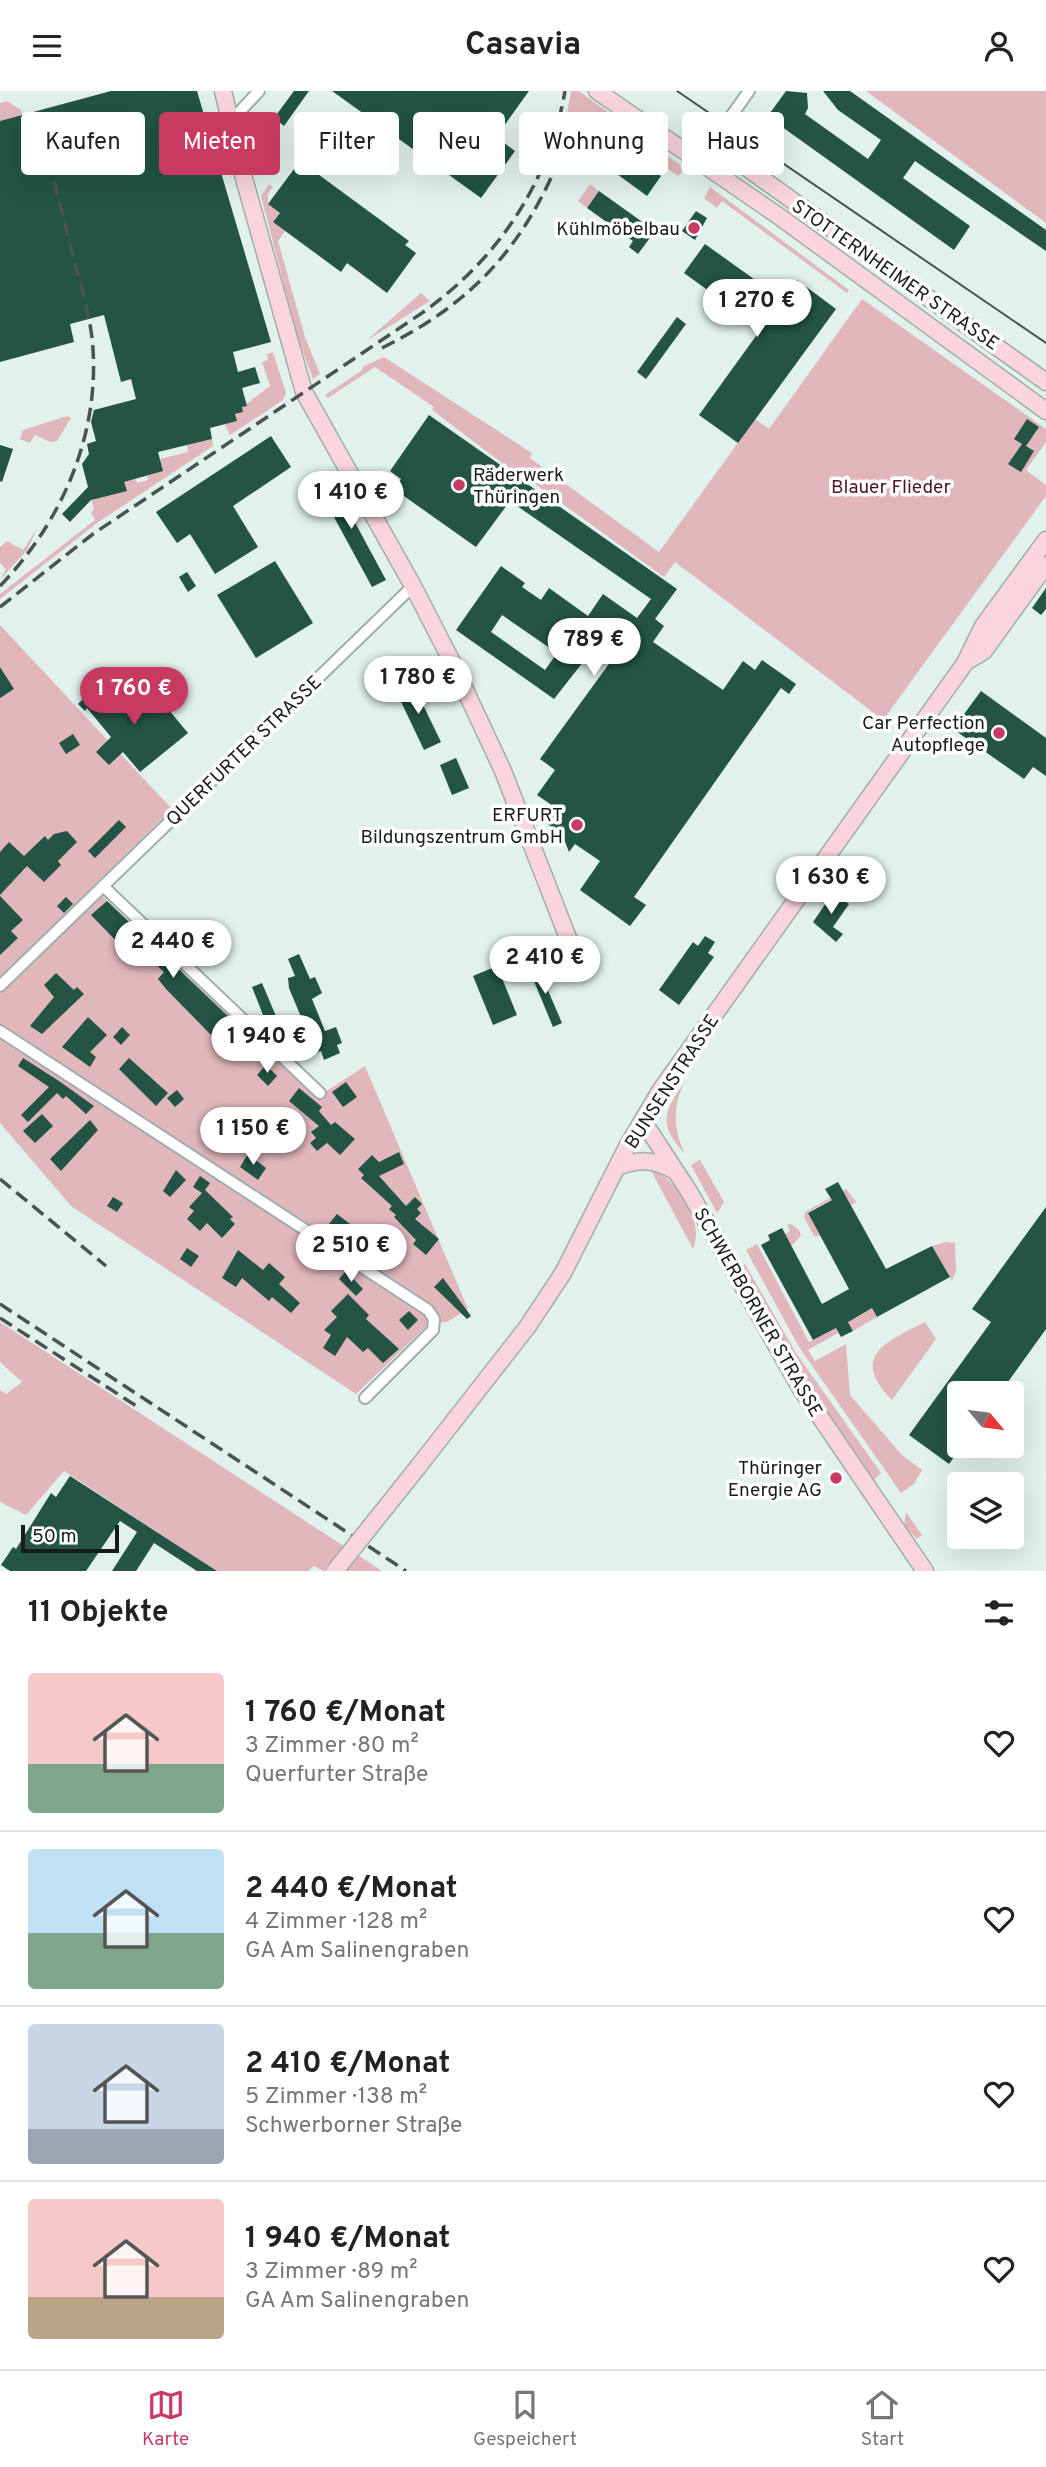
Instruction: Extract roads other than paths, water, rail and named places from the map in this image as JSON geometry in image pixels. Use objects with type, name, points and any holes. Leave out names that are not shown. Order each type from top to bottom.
[{"type":"main road","points":[[223,91],[230,112]]},
{"type":"main road","name":"STOTTERNHEIMER STRASSE","points":[[597,91],[682,152]]},
{"type":"main road","points":[[244,175],[304,392],[414,586],[503,771],[575,956]]},
{"type":"main road","name":"STOTTERNHEIMER STRASSE","points":[[716,175],[780,217],[1046,411]]},
{"type":"main road","name":"STOTTERNHEIMER STRASSE","points":[[757,175],[1046,382]]},
{"type":"main road","name":"BUNSENSTRASSE","points":[[335,1571],[514,1344],[563,1273],[617,1167],[670,1077],[965,663],[984,626],[1046,540]]},
{"type":"main road","name":"BUNSENSTRASSE","points":[[965,663],[984,651],[1046,565]]},
{"type":"main road","name":"SCHWERBORNER STRASSE","points":[[643,1121],[676,1171],[795,1379],[925,1571]]},
{"type":"main road","points":[[617,1167],[651,1161],[676,1171]]},
{"type":"street","points":[[239,112],[259,91]]},
{"type":"street","points":[[734,112],[749,91]]},
{"type":"street","name":"QUERFURTER STRASSE","points":[[0,986],[414,586]]},
{"type":"street","points":[[103,886],[320,1093]]},
{"type":"street","points":[[0,1031],[428,1310],[434,1319],[433,1330],[365,1398]]},
{"type":"tram line","points":[[677,91],[1046,343]]},
{"type":"railway","points":[[0,607],[93,534],[422,313],[449,292],[496,243],[533,187],[547,157],[565,91]]},
{"type":"railway","points":[[0,586],[42,533],[59,503],[84,440],[91,406],[94,372],[89,319],[52,175]]},
{"type":"railway","points":[[382,348],[450,307],[478,283],[523,229],[552,175]]},
{"type":"railway","points":[[0,1179],[106,1266]]},
{"type":"railway","points":[[0,1304],[406,1571]]},
{"type":"railway","points":[[0,1318],[138,1407]]},
{"type":"place","name":"Kühlmöbelbau","points":[[694,228]]},
{"type":"place","name":"Räderwerk Thüringen","points":[[459,485]]},
{"type":"place","name":"Car Perfection Autopflege","points":[[999,733]]},
{"type":"place","name":"ERFURT Bildungszentrum GmbH","points":[[577,825]]},
{"type":"place","name":"Thüringer Energie AG","points":[[836,1478]]},
{"type":"park label","name":"Blauer Flieder","points":[[891,486]]}]
